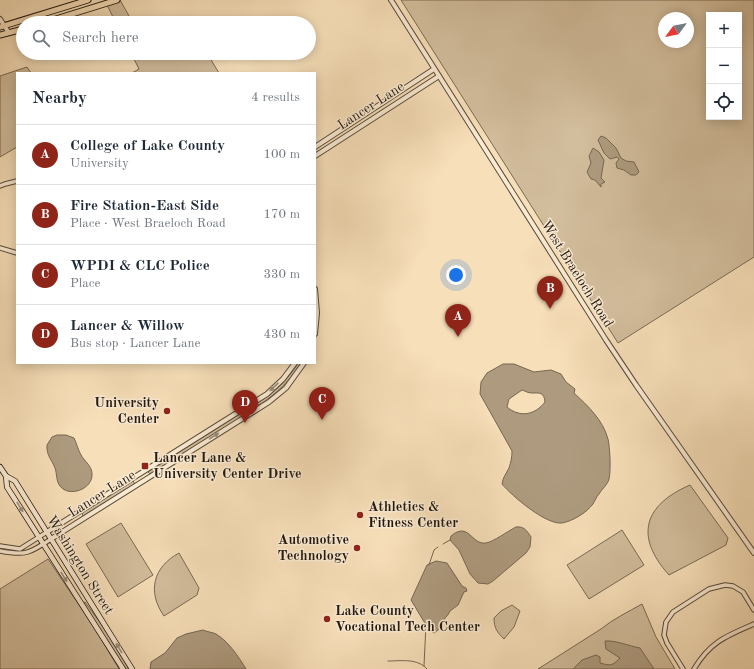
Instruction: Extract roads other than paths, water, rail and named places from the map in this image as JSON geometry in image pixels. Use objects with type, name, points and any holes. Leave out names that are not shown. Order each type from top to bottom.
[{"type":"main road","points":[[35,16],[88,0]]},
{"type":"main road","points":[[66,16],[117,0]]},
{"type":"main road","points":[[2,26],[16,22]]},
{"type":"main road","points":[[0,36],[16,31]]},
{"type":"main road","name":"Washington Street","points":[[0,467],[6,476],[15,482],[132,669]]},
{"type":"main road","name":"Washington Street","points":[[6,476],[7,487],[38,538],[123,669]]},
{"type":"street","name":"West Braeloch Road","points":[[391,0],[606,340],[754,553]]},
{"type":"street","points":[[0,19],[2,26],[9,33]]},
{"type":"street","name":"Lancer Lane","points":[[316,146],[434,69]]},
{"type":"street","name":"Lancer Lane","points":[[316,155],[439,76]]},
{"type":"street","points":[[0,186],[16,181]]},
{"type":"street","points":[[0,248],[16,253]]},
{"type":"street","points":[[316,301],[316,324]]},
{"type":"street","name":"Lancer Lane","points":[[0,548],[20,549],[38,538],[261,398],[278,384],[294,364]]},
{"type":"street","name":"Lancer Lane","points":[[0,548],[23,554],[34,550],[268,402],[286,388],[303,364]]},
{"type":"street","points":[[683,669],[667,643],[664,634],[666,622],[673,612],[709,589],[725,584],[733,586],[743,592],[754,610]]},
{"type":"street","points":[[694,669],[711,646],[722,639],[754,624]]},
{"type":"waterway","points":[[443,544],[450,540]]},
{"type":"waterway","points":[[429,565],[434,550],[438,547]]},
{"type":"waterway","points":[[424,666],[426,624]]},
{"type":"waterway","points":[[388,661],[419,663],[427,669]]},
{"type":"place","name":"Fire Station-East Side","points":[[550,309]]},
{"type":"place","name":"College of Lake County","points":[[458,337]]},
{"type":"place","name":"University Center","points":[[167,411]]},
{"type":"place","name":"WPDI & CLC Police","points":[[322,420]]},
{"type":"place","name":"Lancer & Willow","points":[[245,423]]},
{"type":"place","name":"Lancer Lane & University Center Drive","points":[[145,466]]},
{"type":"place","name":"Athletics & Fitness Center","points":[[360,515]]},
{"type":"place","name":"Automotive Technology","points":[[357,548]]},
{"type":"place","name":"Lake County Vocational Tech Center","points":[[327,619]]}]
